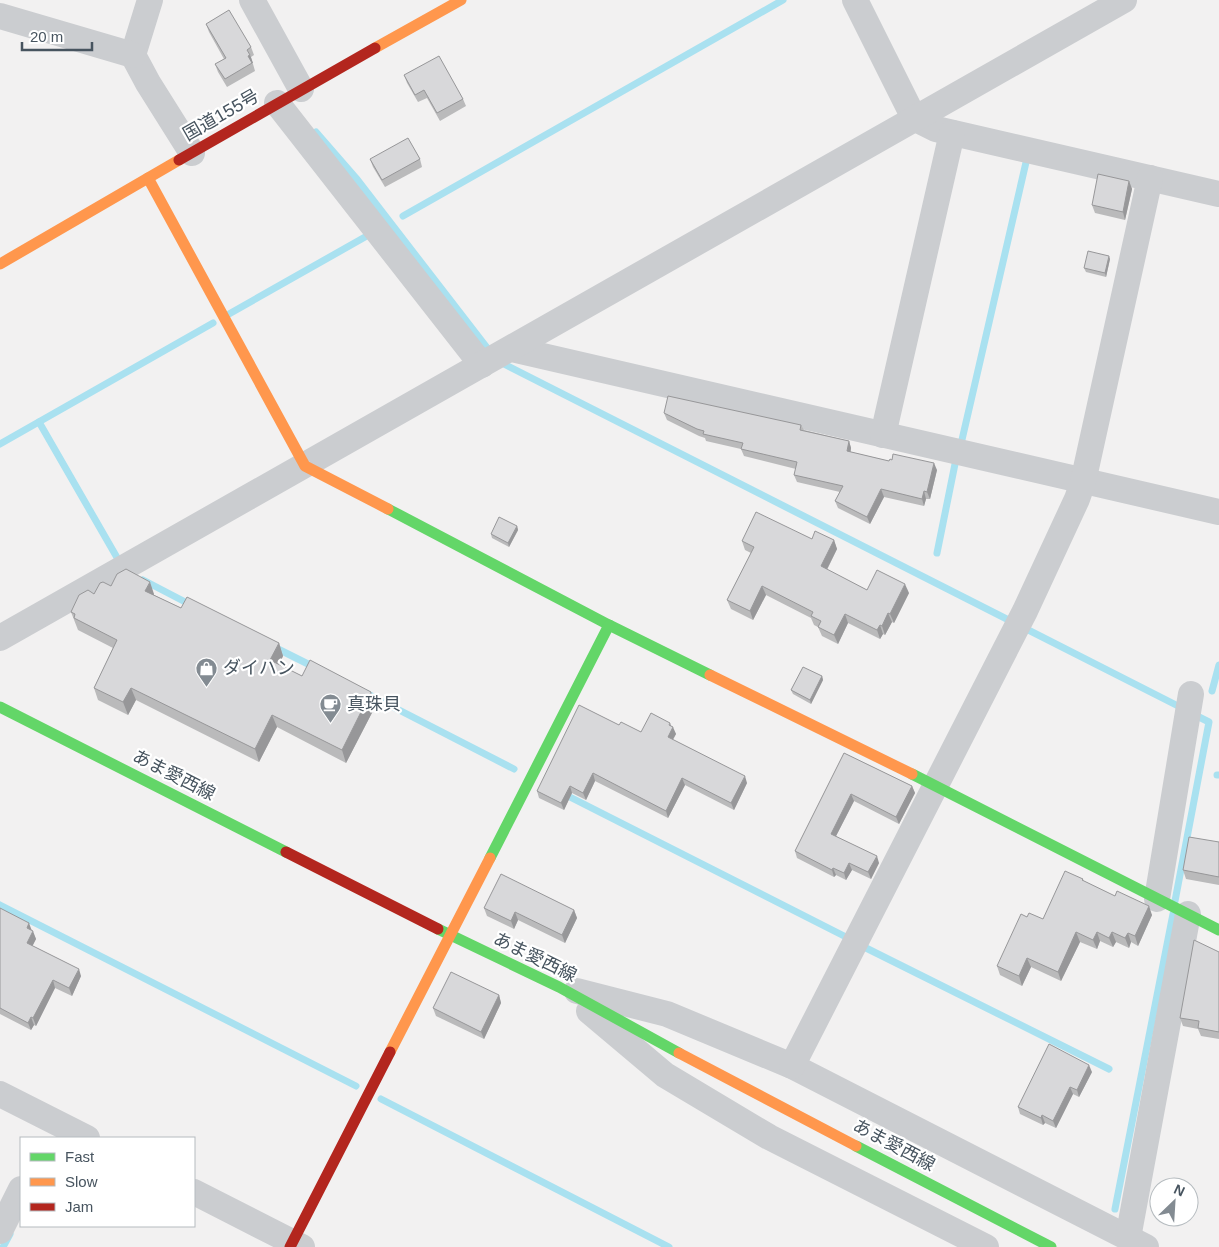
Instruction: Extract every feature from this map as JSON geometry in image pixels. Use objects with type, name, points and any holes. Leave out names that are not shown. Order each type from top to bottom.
[{"type":"main road","name":"国道155号","points":[[0,264],[301,89],[460,0]]},
{"type":"main road","points":[[148,178],[304,466],[609,625],[936,786],[1219,930]]},
{"type":"main road","points":[[295,1245],[449,935],[609,625]]},
{"type":"main road","name":"あま愛西線","points":[[0,707],[449,935],[559,987],[696,1062],[1051,1247]]},
{"type":"street","points":[[150,0],[133,55],[148,83],[192,152]]},
{"type":"street","points":[[252,0],[301,89]]},
{"type":"street","points":[[855,0],[914,118],[936,129],[952,133],[1219,194]]},
{"type":"street","points":[[0,638],[1124,0]]},
{"type":"street","points":[[0,16],[133,55]]},
{"type":"street","points":[[277,103],[484,364]]},
{"type":"street","points":[[883,435],[952,133]]},
{"type":"street","points":[[792,1066],[1025,611],[1083,482],[1150,178]]},
{"type":"street","points":[[512,349],[1219,512]]},
{"type":"street","points":[[1160,900],[1189,706]]},
{"type":"street","points":[[559,987],[667,1014],[792,1066],[1137,1242],[1184,912]]},
{"type":"street","points":[[559,987],[665,1075],[768,1137],[977,1245]]},
{"type":"street","points":[[0,1094],[51,1130],[82,1137]]},
{"type":"street","points":[[0,1231],[20,1191]]},
{"type":"street","points":[[195,1193],[295,1245]]},
{"type":"building","points":[[229,10],[251,47],[247,50],[252,63],[225,79],[215,64],[226,58],[206,24]]},
{"type":"building","points":[[439,56],[463,99],[437,113],[424,90],[415,95],[404,75]]},
{"type":"building","points":[[408,138],[420,159],[382,180],[370,159]]},
{"type":"building","points":[[1098,174],[1129,181],[1123,212],[1092,205]]},
{"type":"building","points":[[1088,251],[1109,256],[1105,273],[1084,268]]},
{"type":"building","points":[[668,396],[801,425],[800,430],[849,441],[847,451],[889,461],[890,459],[892,460],[893,454],[934,463],[927,492],[924,491],[922,499],[881,489],[867,517],[835,501],[843,486],[794,475],[797,462],[741,449],[743,443],[703,434],[704,431],[664,413]]},
{"type":"building","points":[[756,512],[812,539],[815,531],[834,540],[821,566],[867,590],[877,570],[905,584],[882,626],[880,625],[877,630],[845,614],[834,635],[818,627],[821,621],[811,616],[813,612],[762,586],[750,611],[727,600],[754,547],[742,541]]},
{"type":"building","points":[[499,517],[517,526],[508,543],[491,534]]},
{"type":"building","points":[[126,569],[150,582],[145,591],[181,608],[187,597],[279,643],[270,660],[302,676],[310,660],[371,692],[342,750],[272,715],[255,749],[131,688],[123,702],[94,688],[117,640],[74,618],[75,614],[71,612],[79,595],[88,590],[94,594],[100,583],[103,582],[111,586],[117,574]]},
{"type":"building","points":[[803,667],[822,676],[810,700],[791,690]]},
{"type":"building","points":[[579,705],[619,725],[621,722],[641,732],[651,713],[670,723],[669,725],[673,727],[668,737],[745,776],[731,803],[682,778],[666,811],[593,773],[583,793],[570,786],[561,803],[537,791]]},
{"type":"building","points":[[844,753],[912,786],[896,817],[851,794],[831,834],[877,856],[868,872],[849,863],[844,873],[833,868],[832,870],[795,851]]},
{"type":"building","points":[[1189,837],[1219,842],[1219,877],[1183,870]]},
{"type":"building","points":[[1065,871],[1115,896],[1117,891],[1149,906],[1135,936],[1128,933],[1125,938],[1112,932],[1109,938],[1097,932],[1093,940],[1076,932],[1058,972],[1027,958],[1019,976],[997,966],[1021,914],[1027,917],[1029,913],[1043,919]]},
{"type":"building","points":[[501,874],[574,910],[562,935],[515,912],[511,921],[484,908]]},
{"type":"building","points":[[0,908],[29,923],[27,928],[33,931],[27,943],[79,969],[69,988],[53,980],[33,1018],[31,1017],[28,1023],[0,1008]]},
{"type":"building","points":[[1194,940],[1219,952],[1219,1032],[1198,1028],[1199,1021],[1180,1018]]},
{"type":"building","points":[[451,972],[499,995],[481,1032],[433,1008]]},
{"type":"building","points":[[1049,1044],[1089,1065],[1077,1090],[1070,1087],[1053,1121],[1042,1115],[1041,1118],[1018,1107]]},
{"type":"waterway","points":[[403,216],[783,0]]},
{"type":"waterway","points":[[316,132],[356,178],[491,353]]},
{"type":"waterway","points":[[961,444],[1027,158]]},
{"type":"waterway","points":[[229,314],[365,237]]},
{"type":"waterway","points":[[0,444],[213,323]]},
{"type":"waterway","points":[[500,362],[1184,709]]},
{"type":"waterway","points":[[39,422],[119,561]]},
{"type":"waterway","points":[[937,553],[955,464]]},
{"type":"waterway","points":[[143,580],[191,605]]},
{"type":"waterway","points":[[274,647],[316,668]]},
{"type":"waterway","points":[[1212,691],[1219,665]]},
{"type":"waterway","points":[[366,693],[514,769]]},
{"type":"waterway","points":[[1175,901],[1209,722],[1193,714]]},
{"type":"waterway","points":[[562,793],[848,938]]},
{"type":"waterway","points":[[0,905],[356,1086]]},
{"type":"waterway","points":[[1115,1209],[1173,914]]},
{"type":"waterway","points":[[866,948],[1109,1069]]},
{"type":"waterway","points":[[381,1099],[669,1247]]},
{"type":"waterway","points":[[3,1247],[10,1234]]},
{"type":"traffic: fast","points":[[388,509],[609,625],[710,675]]},
{"type":"traffic: fast","points":[[490,858],[609,625]]},
{"type":"traffic: fast","points":[[0,707],[286,852]]},
{"type":"traffic: fast","points":[[912,774],[1219,930]]},
{"type":"traffic: fast","points":[[438,929],[559,987],[679,1053]]},
{"type":"traffic: fast","points":[[856,1146],[1051,1247]]},
{"type":"traffic: slow","points":[[375,48],[461,0]]},
{"type":"traffic: slow","points":[[0,264],[179,160]]},
{"type":"traffic: slow","points":[[148,178],[305,466],[388,509]]},
{"type":"traffic: slow","points":[[710,675],[912,774]]},
{"type":"traffic: slow","points":[[390,1052],[490,858]]},
{"type":"traffic: slow","points":[[679,1053],[856,1146]]},
{"type":"traffic: jam","points":[[179,160],[375,48]]},
{"type":"traffic: jam","points":[[286,852],[438,929]]},
{"type":"traffic: jam","points":[[290,1247],[390,1052]]},
{"type":"place","name":"ダイハン","points":[[207,687]]},
{"type":"place","name":"真珠貝","points":[[331,723]]}]
